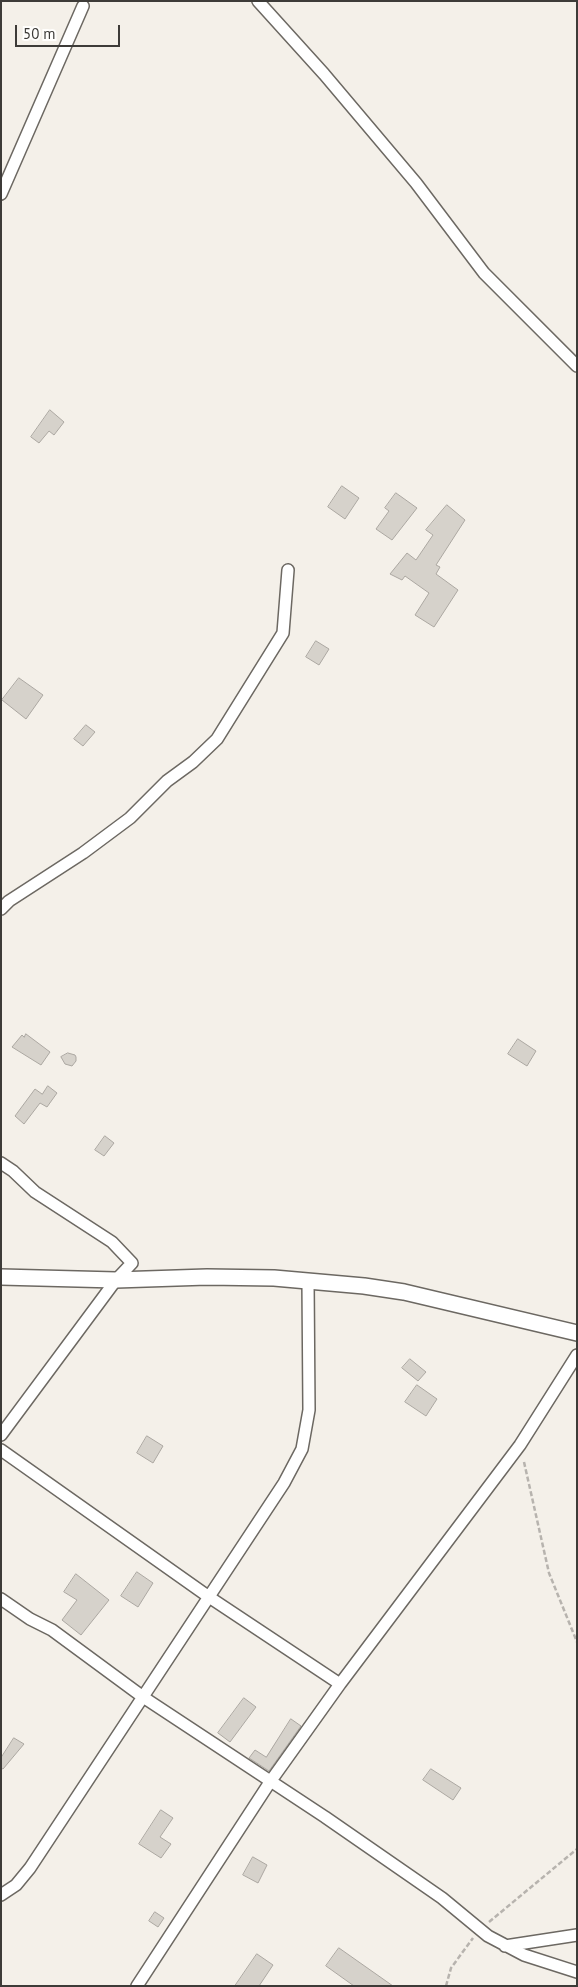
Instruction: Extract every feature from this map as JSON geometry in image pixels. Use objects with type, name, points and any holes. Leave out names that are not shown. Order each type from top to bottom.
[{"type":"street","points":[[258,1],[324,74],[416,183],[484,273],[577,366]]},
{"type":"street","points":[[1,194],[83,6]]},
{"type":"street","points":[[1,909],[9,901],[83,853],[130,818],[167,781],[193,762],[217,739],[283,633],[288,570]]},
{"type":"street","points":[[1,1164],[13,1171],[35,1192],[112,1242],[132,1263],[116,1280],[1,1435]]},
{"type":"street","points":[[1,1277],[116,1280],[207,1277],[308,1281],[364,1286],[404,1292],[577,1333]]},
{"type":"street","points":[[1,1895],[16,1885],[30,1868],[284,1483],[302,1449],[309,1410],[308,1281]]},
{"type":"street","points":[[137,1986],[270,1782],[340,1684],[520,1445],[577,1354]]},
{"type":"street","points":[[1,1450],[209,1597],[340,1684]]},
{"type":"street","points":[[1,1599],[52,1630],[143,1697],[325,1817],[442,1898],[480,1929],[505,1946],[524,1955],[577,1972]]},
{"type":"street","points":[[505,1946],[577,1935]]},
{"type":"path","points":[[520,1445],[550,1573],[577,1642]]},
{"type":"path","points":[[446,1986],[451,1968],[480,1929],[577,1850]]},
{"type":"building","points":[[50,410],[64,422],[54,435],[49,431],[39,443],[31,437]]},
{"type":"building","points":[[342,486],[359,498],[345,519],[328,507]]},
{"type":"building","points":[[396,493],[417,508],[392,540],[376,529],[389,511],[385,508]]},
{"type":"building","points":[[447,505],[465,520],[436,565],[440,567],[436,574],[458,590],[434,627],[415,615],[429,593],[405,576],[402,580],[390,574],[407,553],[416,560],[433,535],[426,530]]},
{"type":"building","points":[[316,641],[329,649],[319,665],[306,657]]},
{"type":"building","points":[[19,678],[43,695],[26,719],[2,700]]},
{"type":"building","points":[[86,725],[95,732],[83,746],[74,739]]},
{"type":"building","points":[[26,1034],[50,1052],[41,1065],[12,1047],[22,1035],[24,1037]]},
{"type":"building","points":[[518,1039],[536,1051],[527,1066],[508,1054]]},
{"type":"building","points":[[68,1053],[76,1057],[76,1061],[72,1066],[65,1064],[61,1057]]},
{"type":"building","points":[[48,1086],[57,1093],[47,1107],[40,1103],[24,1124],[15,1116],[35,1089],[42,1094]]},
{"type":"building","points":[[105,1136],[114,1143],[104,1156],[95,1150]]},
{"type":"building","points":[[410,1359],[426,1372],[418,1381],[402,1368]]},
{"type":"building","points":[[417,1385],[437,1399],[426,1416],[405,1402]]},
{"type":"building","points":[[147,1436],[163,1446],[153,1463],[137,1453]]},
{"type":"building","points":[[137,1572],[153,1583],[138,1607],[121,1596]]},
{"type":"building","points":[[76,1574],[109,1600],[81,1635],[62,1620],[77,1600],[64,1592]]},
{"type":"building","points":[[244,1698],[256,1707],[230,1742],[218,1733]]},
{"type":"building","points":[[291,1719],[301,1726],[269,1771],[249,1758],[255,1750],[266,1757]]},
{"type":"building","points":[[14,1738],[24,1744],[3,1769],[1,1768],[1,1758]]},
{"type":"building","points":[[431,1769],[461,1788],[453,1800],[423,1780]]},
{"type":"building","points":[[161,1810],[173,1818],[160,1837],[171,1844],[161,1858],[139,1844]]},
{"type":"building","points":[[253,1857],[267,1865],[258,1883],[243,1875]]},
{"type":"building","points":[[155,1912],[164,1918],[158,1927],[149,1921]]},
{"type":"building","points":[[339,1948],[393,1986],[354,1986],[326,1966]]},
{"type":"building","points":[[257,1954],[273,1965],[259,1986],[235,1986]]}]
